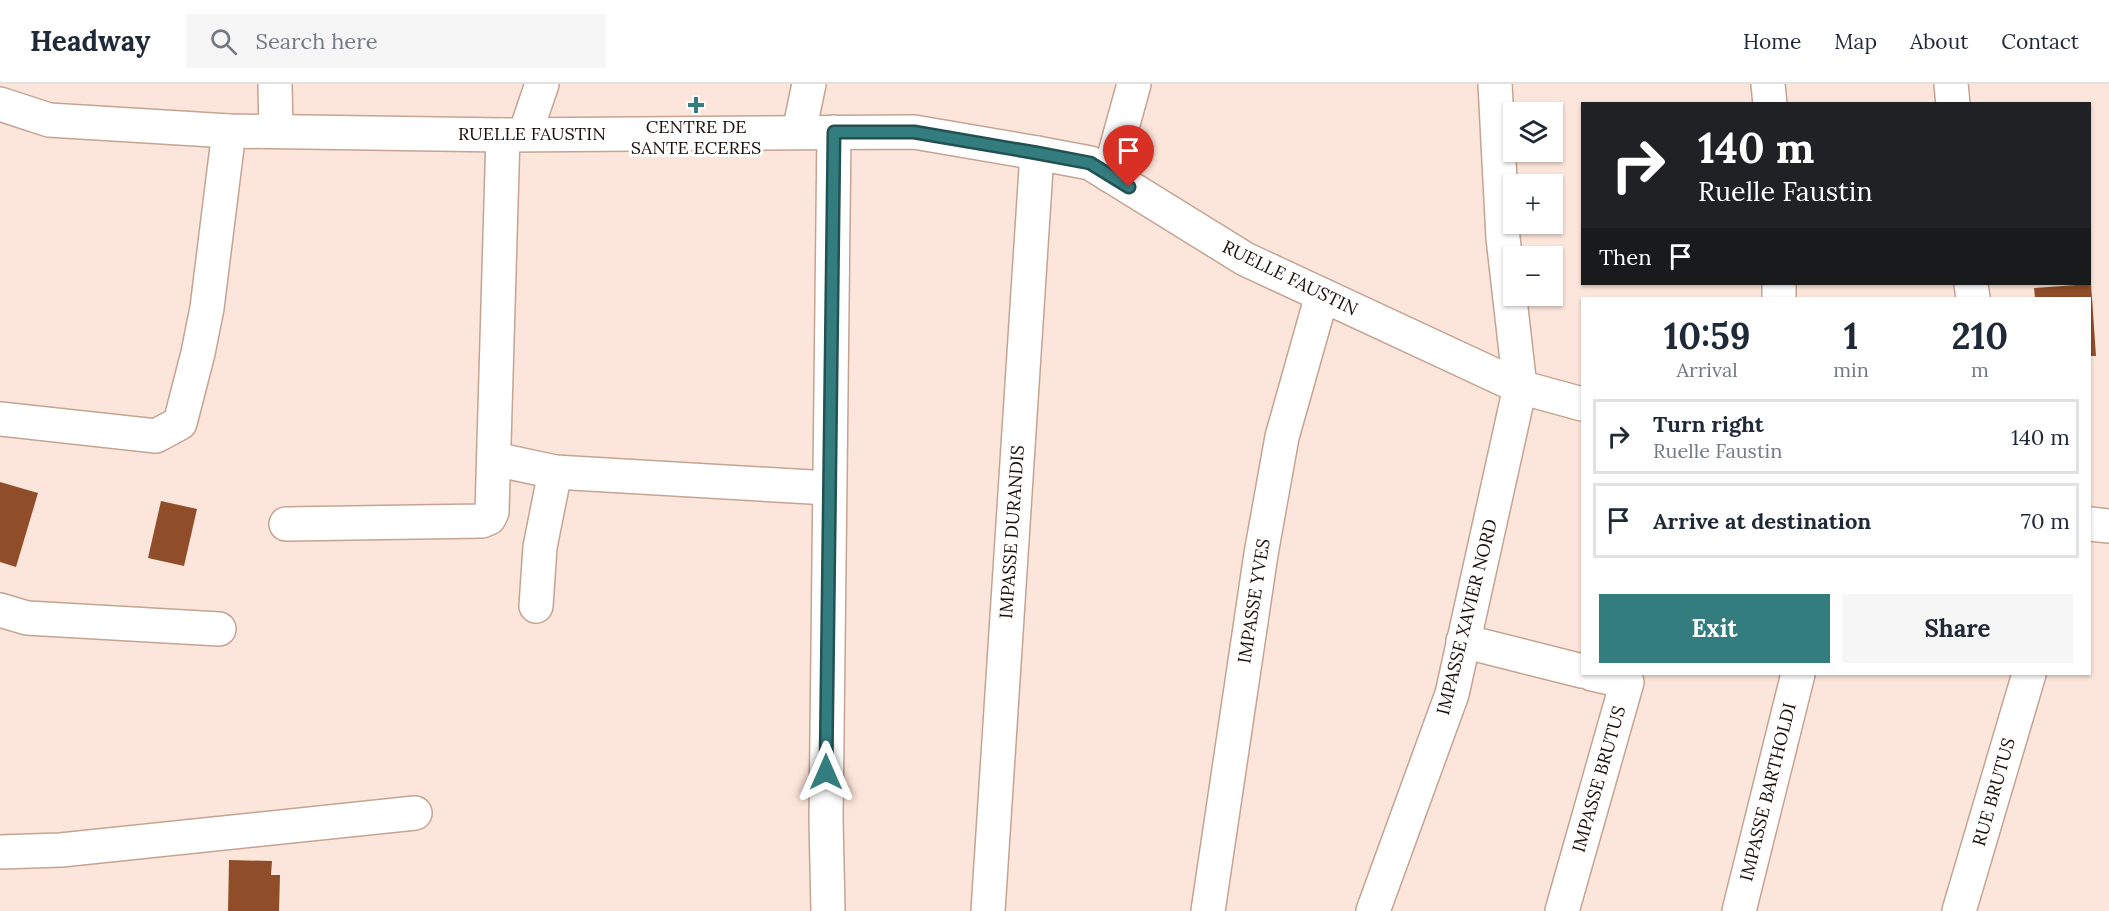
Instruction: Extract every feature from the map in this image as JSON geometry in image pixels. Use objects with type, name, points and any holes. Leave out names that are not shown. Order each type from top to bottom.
[{"type":"street","points":[[275,84],[276,130]]},
{"type":"street","points":[[286,524],[482,521],[489,518],[492,512],[514,135],[542,84]]},
{"type":"street","points":[[799,132],[808,84]]},
{"type":"street","points":[[1109,175],[1134,84]]},
{"type":"street","name":"IMPASSE XAVIER NORD","points":[[1373,911],[1452,694],[1520,387],[1503,238],[1495,84]]},
{"type":"street","points":[[1768,84],[1770,102]]},
{"type":"street","points":[[1951,84],[1953,102]]},
{"type":"street","name":"RUELLE FAUSTIN","points":[[0,104],[50,120],[229,131],[514,135],[914,132],[1090,163],[1245,259],[1520,387],[1581,404]]},
{"type":"street","points":[[0,419],[156,436],[180,423],[207,308],[229,131]]},
{"type":"street","points":[[828,911],[825,820],[834,132]]},
{"type":"street","name":"IMPASSE DURANDIS","points":[[988,911],[1037,153]]},
{"type":"street","name":"IMPASSE YVES","points":[[1208,911],[1261,554],[1280,449],[1322,295]]},
{"type":"street","points":[[494,459],[555,472],[828,488]]},
{"type":"street","points":[[536,606],[540,547],[555,472]]},
{"type":"street","points":[[2091,524],[2109,526]]},
{"type":"street","points":[[0,610],[27,618],[219,629]]},
{"type":"street","points":[[1464,641],[1581,671]]},
{"type":"street","name":"IMPASSE BRUTUS","points":[[1562,911],[1627,682],[1596,675]]},
{"type":"street","name":"IMPASSE BARTHOLDI","points":[[1739,911],[1798,675]]},
{"type":"street","name":"RUE BRUTUS","points":[[1959,911],[2029,675]]},
{"type":"street","points":[[0,852],[61,850],[415,813]]},
{"type":"building","points":[[2091,284],[2096,356],[2091,356],[2091,297],[2035,297],[2034,288]]},
{"type":"building","points":[[0,482],[38,493],[16,567],[0,562]]},
{"type":"building","points":[[161,501],[197,509],[184,566],[148,558]]},
{"type":"building","points":[[229,860],[272,861],[271,875],[280,875],[279,911],[228,911]]},
{"type":"place","name":"CENTRE DE SANTE ECERES","points":[[696,105]]},
{"type":"route","points":[[826,772],[834,132],[914,132],[1037,153],[1090,163],[1129,187]]}]
